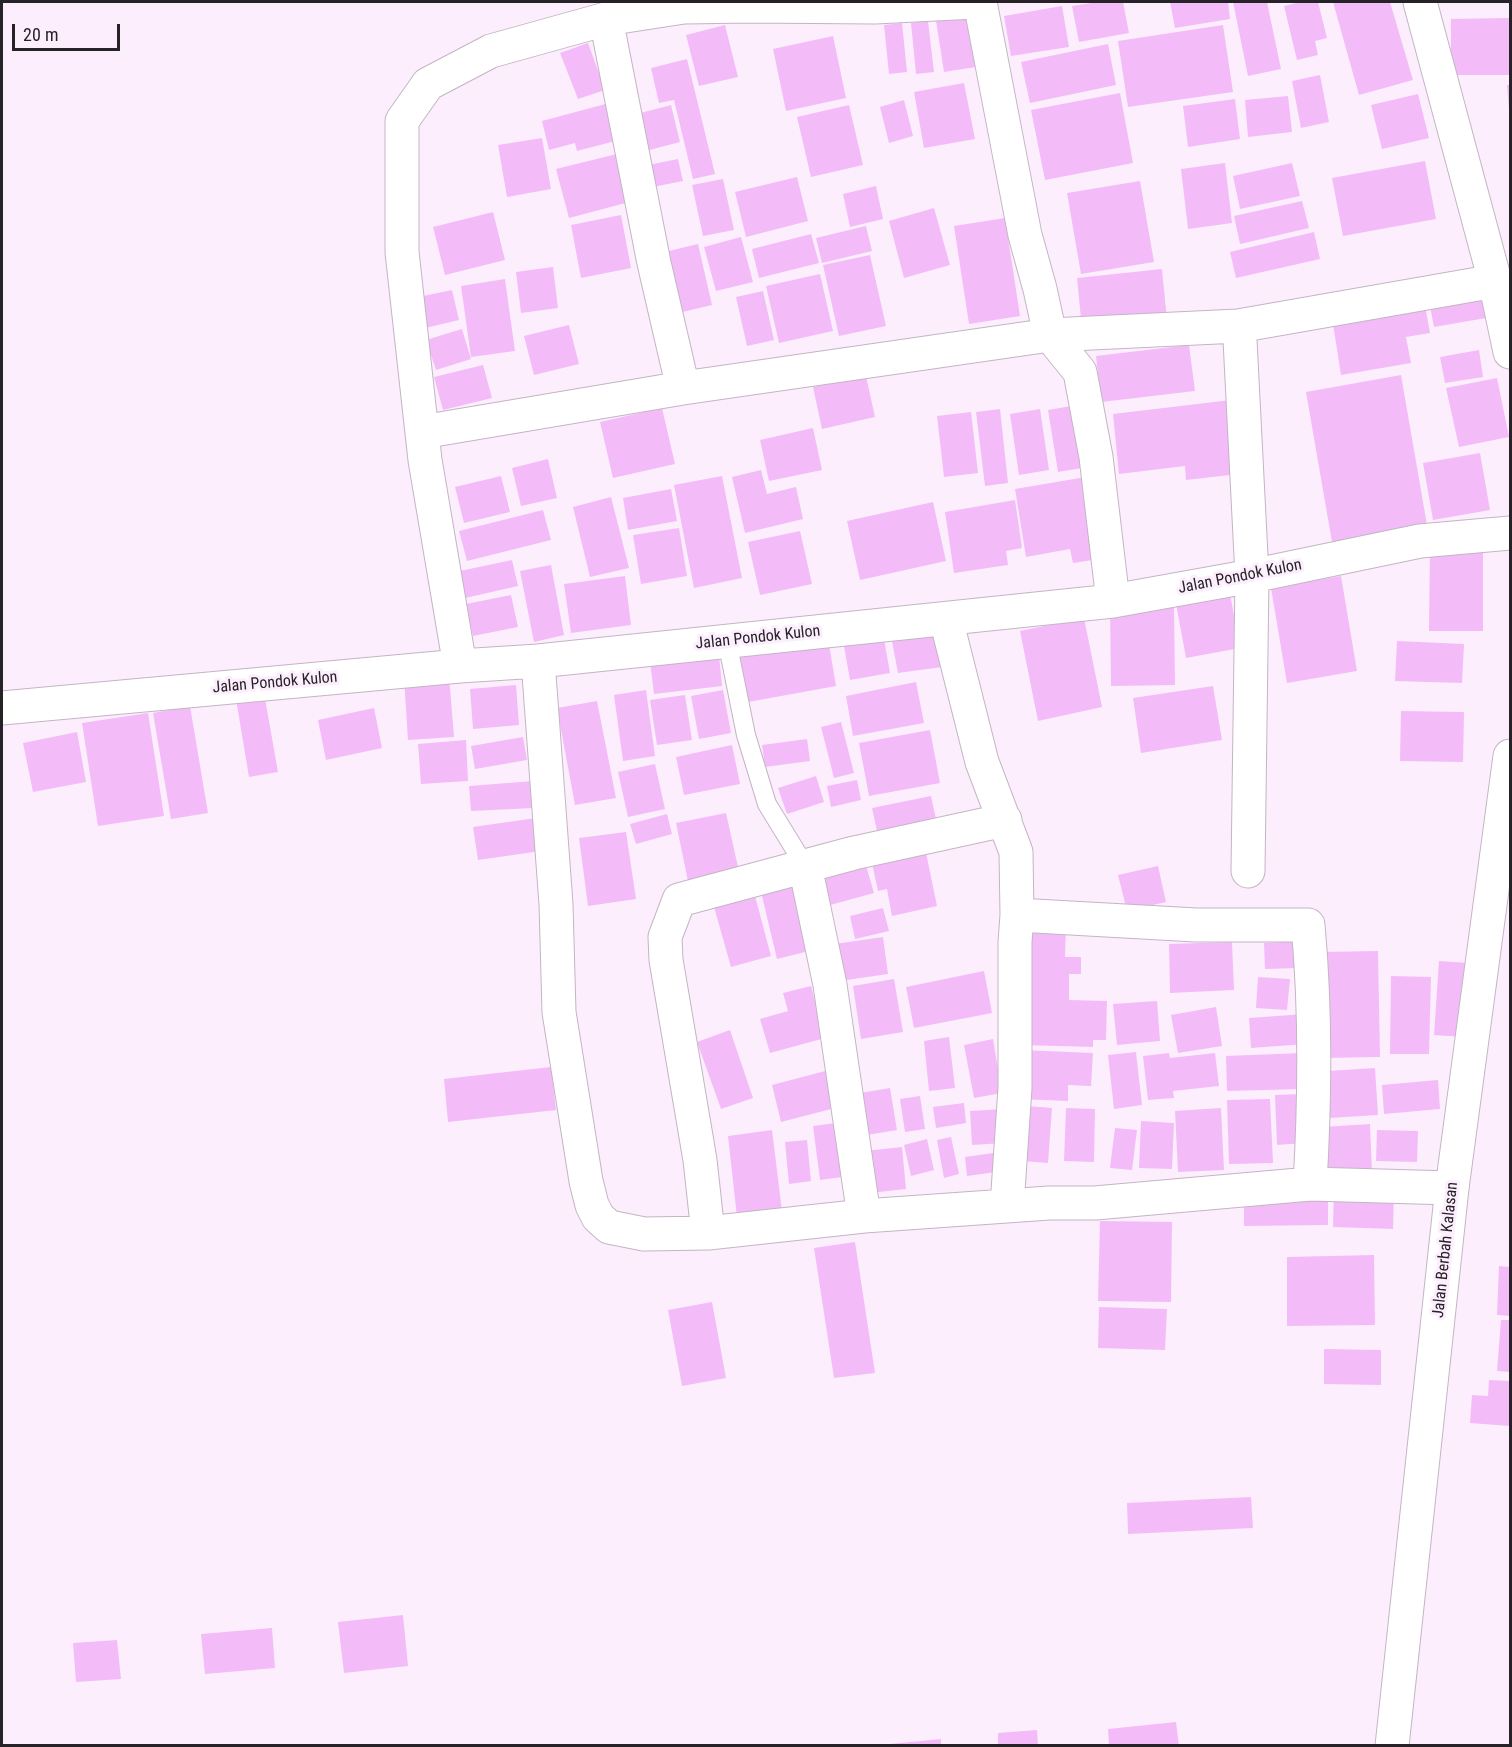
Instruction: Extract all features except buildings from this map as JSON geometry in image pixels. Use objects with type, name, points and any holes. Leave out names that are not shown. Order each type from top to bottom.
[{"type":"street","points":[[460,666],[425,460],[402,252],[402,121],[428,84],[491,51],[606,19],[684,7],[875,7],[978,2],[1025,235],[1050,335],[1080,372],[1096,457],[1113,601]]},
{"type":"street","points":[[1420,2],[1495,281],[1510,352]]},
{"type":"street","points":[[606,19],[654,263],[683,388]]},
{"type":"street","points":[[422,432],[683,388],[1050,335],[1238,326],[1495,281]]},
{"type":"street","points":[[1238,326],[1252,576],[1248,871]]},
{"type":"street","name":"Jalan Pondok Kulon","points":[[2,708],[460,666],[538,661],[1113,601],[1252,576],[1420,541],[1510,533]]},
{"type":"street","points":[[946,620],[982,762],[1016,852],[1015,1088],[1007,1206]]},
{"type":"street","points":[[538,661],[555,904],[559,1012],[576,1125],[592,1205],[598,1216],[609,1227],[644,1234],[708,1233],[864,1216],[1007,1206],[1095,1203],[1310,1184],[1452,1188]]},
{"type":"street","name":"Jalan Berbah Kalasan","points":[[1392,1746],[1452,1188],[1510,756]]},
{"type":"street","points":[[708,1233],[700,1160],[666,960],[665,937],[680,900],[854,853],[1005,820]]},
{"type":"street","points":[[805,866],[830,985],[864,1216]]},
{"type":"street","points":[[1017,915],[1196,925],[1308,925],[1314,1048],[1310,1184]]},
{"type":"lane","points":[[727,641],[746,735],[767,804],[805,866]]}]
